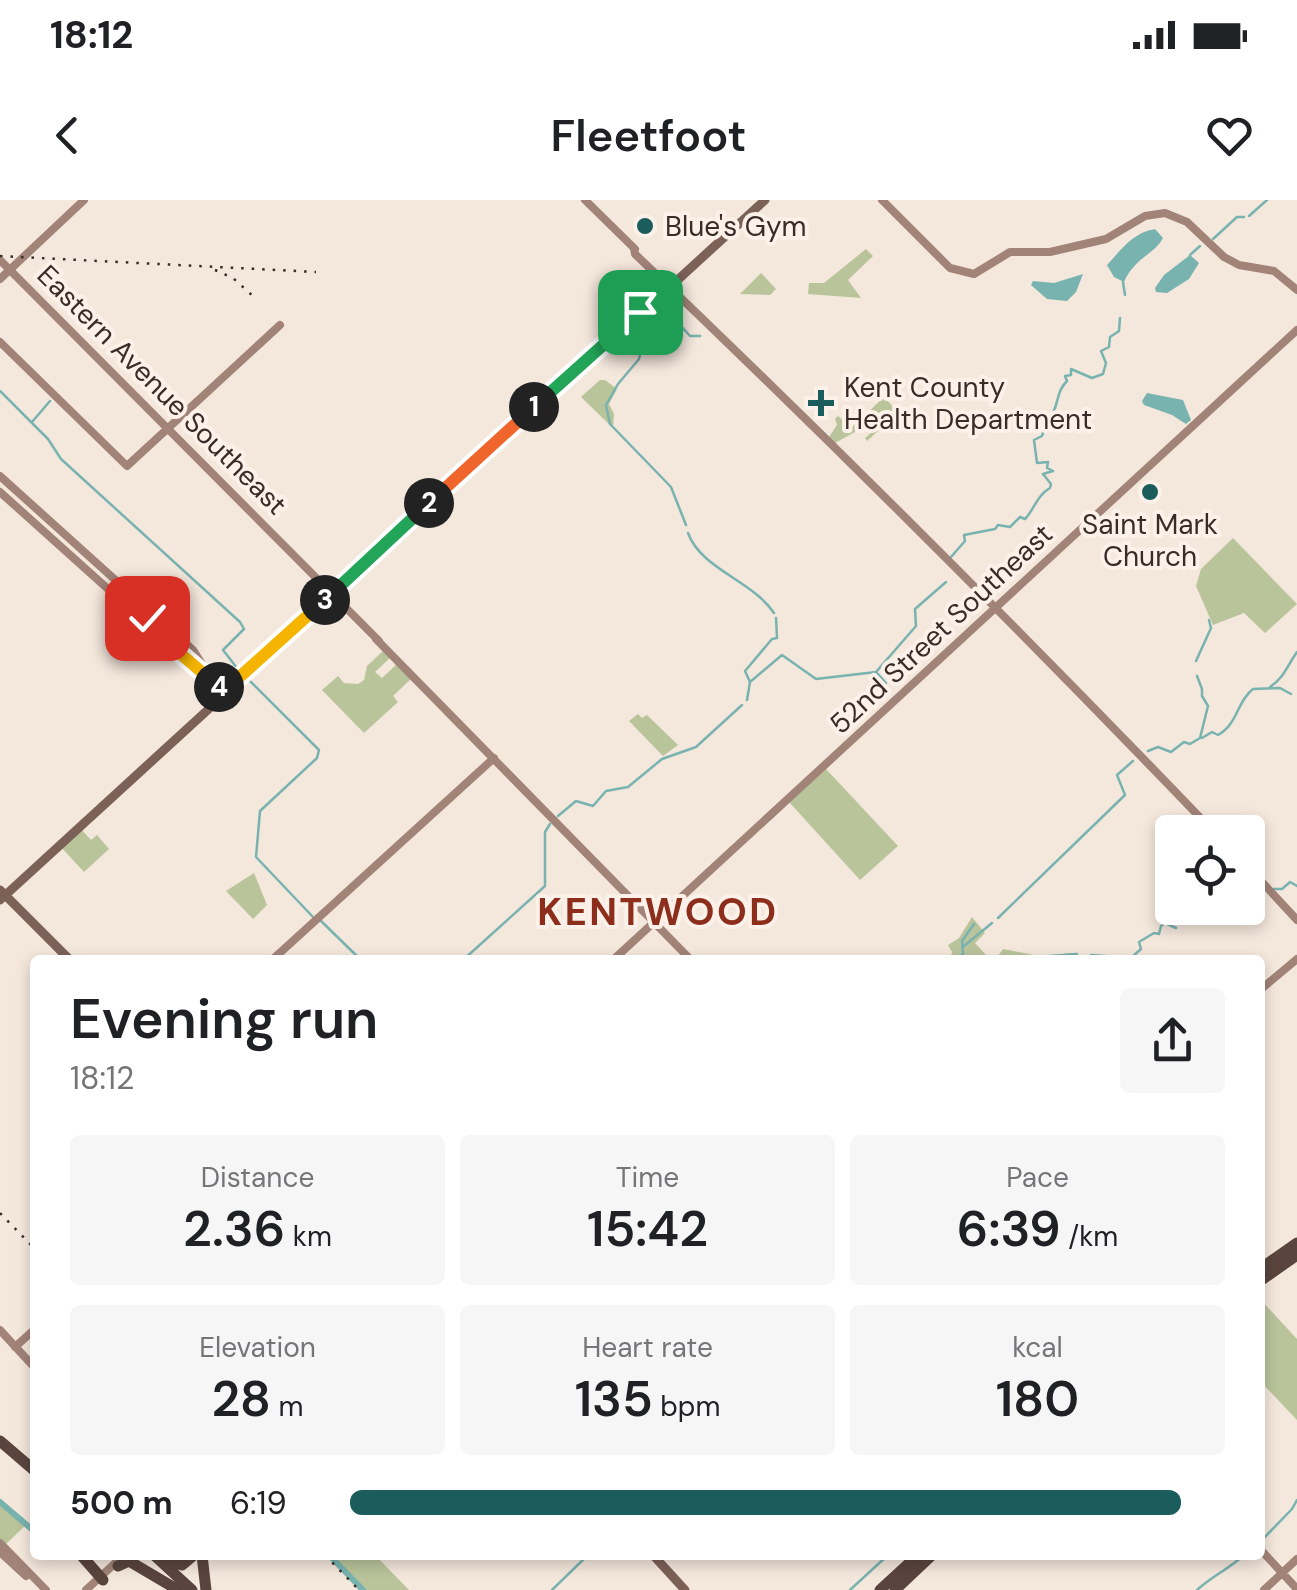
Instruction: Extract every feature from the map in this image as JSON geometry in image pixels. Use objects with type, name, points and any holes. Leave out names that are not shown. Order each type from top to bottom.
[{"type":"highway","points":[[1265,1278],[1293,1254],[1297,1243]]},
{"type":"highway","points":[[1265,1267],[1293,1254]]},
{"type":"highway","points":[[0,1439],[30,1460]]},
{"type":"highway","points":[[0,1439],[30,1461]]},
{"type":"highway","points":[[89,1560],[101,1571],[128,1560],[185,1590]]},
{"type":"highway","points":[[158,1560],[185,1590]]},
{"type":"highway","points":[[166,1560],[178,1565],[191,1560]]},
{"type":"highway","points":[[199,1560],[206,1590]]},
{"type":"highway","points":[[880,1590],[913,1560]]},
{"type":"highway","points":[[895,1590],[927,1560]]},
{"type":"main road","points":[[0,277],[84,200]]},
{"type":"main road","points":[[585,200],[1195,815]]},
{"type":"main road","points":[[65,955],[2,894],[334,595],[762,200]]},
{"type":"main road","points":[[882,200],[948,266],[962,273],[980,272],[1014,251],[1048,252],[1112,238],[1145,216],[1165,213],[1186,222],[1224,257],[1240,265],[1274,271],[1297,290]]},
{"type":"main road","name":"Eastern Avenue Southeast","points":[[0,260],[379,641]]},
{"type":"main road","points":[[0,342],[127,466],[280,325]]},
{"type":"main road","name":"52nd Street Southeast","points":[[618,955],[1297,330]]},
{"type":"main road","points":[[812,428],[915,531]]},
{"type":"main road","points":[[0,476],[184,642],[225,693]]},
{"type":"main road","points":[[4,495],[16,496],[14,489]]},
{"type":"main road","points":[[4,495],[176,651],[206,672]]},
{"type":"main road","points":[[20,509],[20,502],[28,501]]},
{"type":"main road","points":[[48,535],[58,536],[56,526]]},
{"type":"main road","points":[[62,548],[61,541],[70,539]]},
{"type":"main road","name":"Eastern Avenue Southeast","points":[[292,553],[686,955]]},
{"type":"main road","points":[[301,565],[311,570]]},
{"type":"main road","points":[[93,576],[101,573],[101,567]]},
{"type":"main road","points":[[103,585],[112,576]]},
{"type":"main road","points":[[134,613],[144,611],[141,603]]},
{"type":"main road","points":[[342,607],[353,612]]},
{"type":"main road","points":[[995,611],[1001,621],[1050,663],[1194,815]]},
{"type":"main road","points":[[146,624],[154,614]]},
{"type":"main road","points":[[176,651],[185,651],[184,642]]},
{"type":"main road","points":[[1054,674],[1068,682]]},
{"type":"main road","points":[[1125,746],[1142,758]]},
{"type":"main road","points":[[277,955],[494,758]]},
{"type":"main road","points":[[1265,886],[1274,898]]},
{"type":"main road","points":[[1265,889],[1297,920]]},
{"type":"main road","points":[[1265,984],[1294,959]]},
{"type":"main road","points":[[0,1330],[30,1363]]},
{"type":"main road","points":[[15,1347],[30,1334]]},
{"type":"main road","points":[[0,1543],[43,1590]]},
{"type":"main road","points":[[0,1552],[12,1559]]},
{"type":"main road","points":[[1265,1554],[1297,1589]]},
{"type":"main road","points":[[1264,1590],[1297,1559]]},
{"type":"main road","points":[[658,1560],[685,1590]]},
{"type":"main road","points":[[89,1590],[114,1567]]},
{"type":"green space","points":[[866,249],[873,256],[848,280],[861,298],[808,294],[809,283],[824,283]]},
{"type":"green space","points":[[761,273],[776,289],[770,295],[740,294]]},
{"type":"green space","points":[[600,380],[617,389],[609,404],[614,414],[613,428],[581,397]]},
{"type":"green space","points":[[902,384],[887,400],[898,413],[867,441],[865,438],[872,432],[866,426],[835,443],[829,437],[838,416],[852,427]]},
{"type":"green space","points":[[1233,538],[1297,604],[1265,633],[1244,613],[1213,625],[1196,586],[1201,569]]},
{"type":"green space","points":[[384,650],[391,657],[375,672],[382,678],[397,664],[412,678],[393,696],[398,702],[364,733],[322,690],[338,676],[344,683],[358,684],[364,680],[367,666]]},
{"type":"green space","points":[[638,714],[642,718],[647,715],[678,745],[663,756],[629,721]]},
{"type":"green space","points":[[826,769],[898,846],[860,880],[789,802]]},
{"type":"green space","points":[[80,828],[91,840],[97,835],[109,849],[84,872],[60,846]]},
{"type":"green space","points":[[254,873],[267,905],[253,919],[226,891]]},
{"type":"green space","points":[[972,917],[985,933],[975,943],[986,955],[951,955],[948,945],[959,938]]},
{"type":"green space","points":[[1003,949],[1034,955],[999,955]]},
{"type":"green space","points":[[1265,1304],[1297,1339],[1297,1420],[1265,1386]]},
{"type":"green space","points":[[0,1500],[28,1523],[6,1544],[0,1539]]},
{"type":"green space","points":[[334,1560],[380,1560],[409,1590],[363,1590]]},
{"type":"water","points":[[1155,229],[1163,238],[1159,244],[1133,267],[1124,282],[1114,277],[1107,265],[1134,238]]},
{"type":"water","points":[[1190,255],[1199,263],[1189,279],[1167,293],[1156,292],[1164,275]]},
{"type":"water","points":[[1083,274],[1076,292],[1067,301],[1047,299],[1031,285],[1033,281],[1054,283]]},
{"type":"water","points":[[1147,393],[1183,400],[1191,420],[1186,424],[1144,405]]},
{"type":"waterway","points":[[1249,216],[1267,200]]},
{"type":"waterway","points":[[1213,239],[1237,217],[1244,217]]},
{"type":"waterway","points":[[1190,255],[1200,246]]},
{"type":"waterway","points":[[1123,282],[1125,295]]},
{"type":"waterway","points":[[677,322],[673,316],[649,315],[639,359],[606,405],[610,424],[671,487],[686,525]]},
{"type":"waterway","points":[[951,557],[965,541],[964,535],[998,525],[1010,527],[1020,517],[1025,519],[1050,488],[1043,474],[1053,471],[1047,468],[1048,462],[1037,463],[1034,440],[1042,436],[1071,369],[1092,378],[1103,374],[1106,363],[1101,351],[1109,347],[1110,337],[1119,331],[1120,318]]},
{"type":"waterway","points":[[681,326],[690,336],[700,336]]},
{"type":"waterway","points":[[0,391],[48,439],[61,459],[240,622],[244,629],[223,650],[237,668]]},
{"type":"waterway","points":[[32,422],[50,401]]},
{"type":"waterway","points":[[688,533],[704,556],[754,592],[774,613]]},
{"type":"waterway","points":[[750,682],[782,655],[816,679],[876,672],[916,626],[915,609],[946,582]]},
{"type":"waterway","points":[[747,700],[750,682],[745,671],[777,638],[776,618]]},
{"type":"waterway","points":[[1196,661],[1211,628],[1209,620]]},
{"type":"waterway","points":[[1270,687],[1297,652]]},
{"type":"waterway","points":[[877,673],[886,683]]},
{"type":"waterway","points":[[1148,751],[1158,747],[1171,752],[1184,742],[1190,744],[1200,738],[1208,706],[1197,676]]},
{"type":"waterway","points":[[249,680],[319,750],[317,758],[260,811],[256,857],[313,917]]},
{"type":"waterway","points":[[1202,738],[1225,730],[1253,689],[1280,688],[1291,694]]},
{"type":"waterway","points":[[558,816],[576,801],[593,806],[606,791],[628,787],[662,759],[696,747],[742,705]]},
{"type":"waterway","points":[[998,918],[1125,795],[1117,775],[1133,761]]},
{"type":"waterway","points":[[469,955],[545,886],[545,832],[550,824]]},
{"type":"waterway","points":[[1273,889],[1282,889],[1290,882],[1297,886]]},
{"type":"waterway","points":[[321,921],[356,955]]},
{"type":"waterway","points":[[964,946],[992,923]]},
{"type":"waterway","points":[[1134,955],[1141,949],[1139,942],[1159,934],[1165,923],[1176,928]]},
{"type":"waterway","points":[[962,955],[962,941],[974,924]]},
{"type":"waterway","points":[[1065,955],[1077,954]]},
{"type":"waterway","points":[[1265,1537],[1297,1500]]},
{"type":"waterway","points":[[0,1502],[30,1528]]},
{"type":"waterway","points":[[334,1560],[363,1590]]},
{"type":"waterway","points":[[552,1590],[583,1560]]},
{"type":"waterway","points":[[850,1590],[883,1560]]},
{"type":"waterway","points":[[1197,1590],[1237,1560]]},
{"type":"railway","points":[[0,256],[316,272]]},
{"type":"railway","points":[[215,270],[233,278],[255,298]]},
{"type":"railway","points":[[0,1213],[30,1244]]},
{"type":"railway","points":[[330,1560],[359,1590]]},
{"type":"place","name":"Blue's Gym","points":[[645,226]]},
{"type":"place","name":"Kent County Health Department","points":[[821,403]]},
{"type":"place","name":"Saint Mark Church","points":[[1150,492]]},
{"type":"district","name":"KENTWOOD","points":[[658,912]]},
{"type":"route","points":[[147,618],[146,624],[224,691],[640,312]]}]
